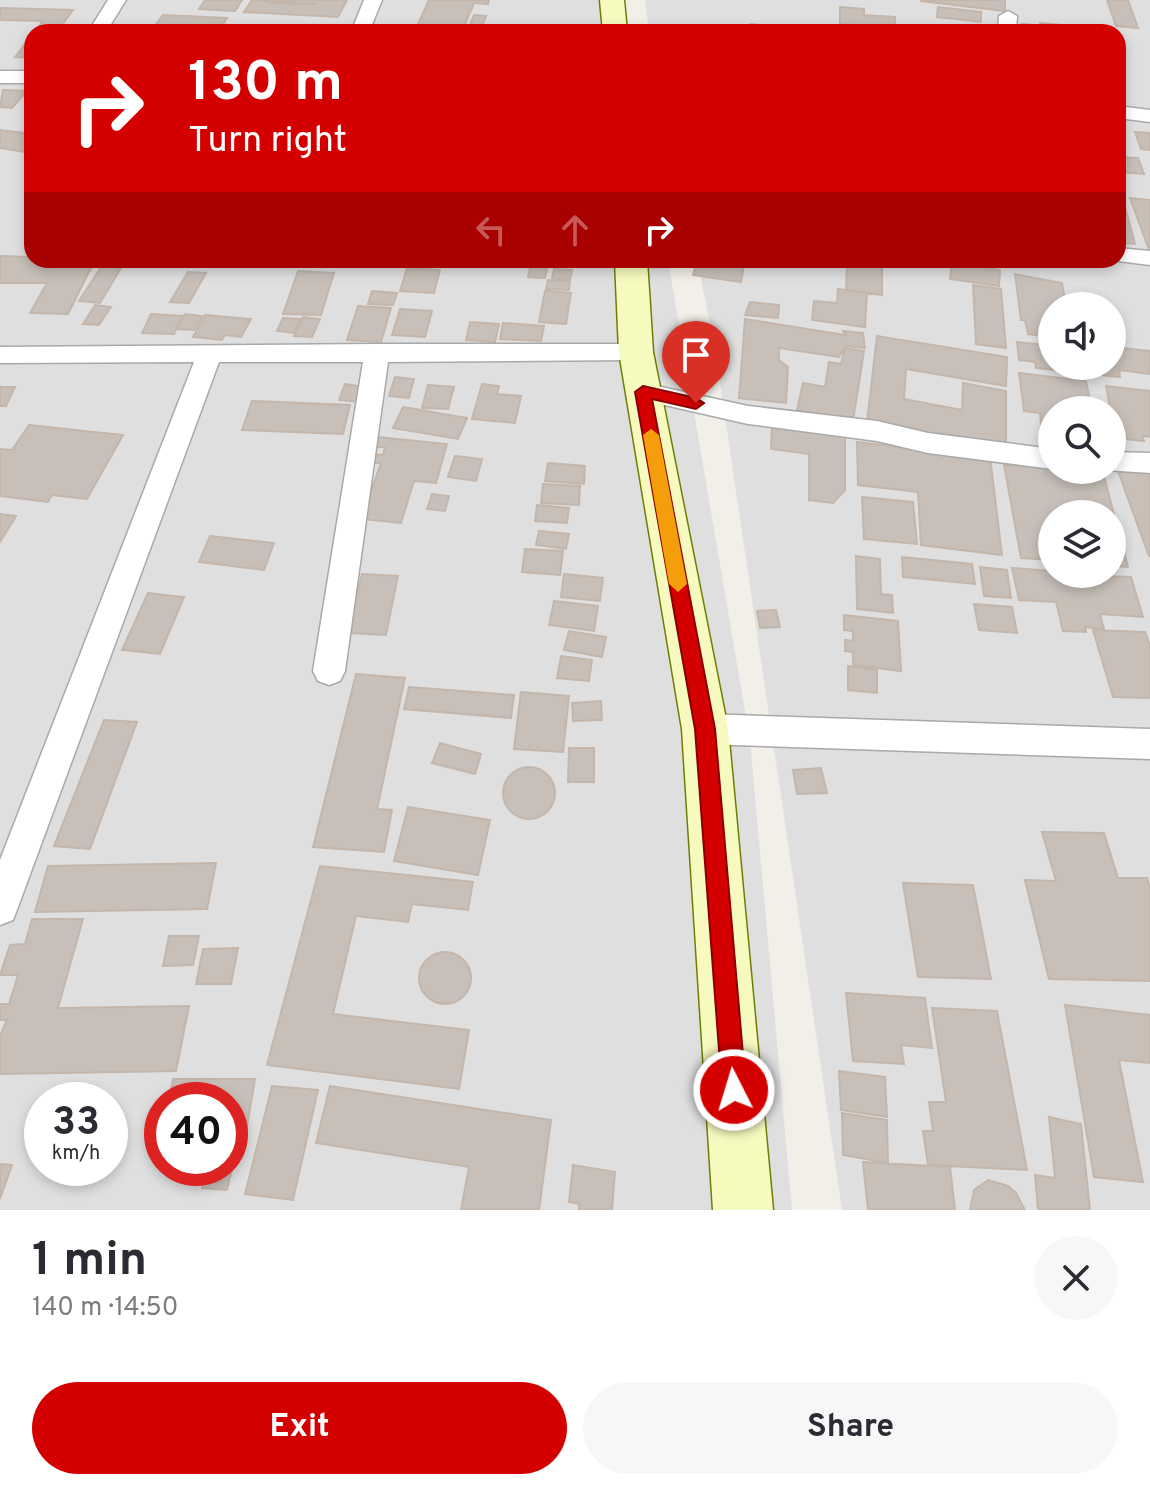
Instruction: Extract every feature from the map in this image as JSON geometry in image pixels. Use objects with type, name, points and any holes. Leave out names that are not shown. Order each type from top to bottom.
[{"type":"street","points":[[102,24],[117,0]]},
{"type":"street","points":[[363,24],[373,0]]},
{"type":"street","points":[[612,0],[614,24]]},
{"type":"street","points":[[0,77],[24,77]]},
{"type":"street","points":[[1126,113],[1150,116]]},
{"type":"street","points":[[1126,256],[1150,258]]},
{"type":"street","points":[[632,268],[640,372],[705,729],[743,1210]]},
{"type":"street","points":[[329,671],[377,352]]},
{"type":"street","points":[[0,355],[377,352],[640,372],[748,415],[877,431],[928,443],[1038,457]]},
{"type":"street","points":[[0,907],[209,355]]},
{"type":"street","points":[[1126,462],[1150,463]]},
{"type":"street","points":[[705,729],[1150,744]]},
{"type":"shaded area","points":[[0,0],[624,0],[628,24],[24,24],[24,268],[669,268],[750,740],[792,1210],[0,1210]]},
{"type":"shaded area","points":[[645,0],[1150,0],[1150,1210],[842,1210],[714,342],[699,268],[1126,268],[1126,24],[648,24]]},
{"type":"building","points":[[205,0],[242,0],[235,11],[199,9]]},
{"type":"building","points":[[252,0],[314,4],[317,0],[347,0],[338,17],[244,12]]},
{"type":"building","points":[[273,0],[317,0],[314,4],[272,3]]},
{"type":"building","points":[[429,0],[489,0],[488,4],[474,3],[465,24],[418,24]]},
{"type":"building","points":[[921,0],[1005,0],[1005,11],[921,1]]},
{"type":"building","points":[[1107,0],[1128,0],[1138,28],[1115,24]]},
{"type":"building","points":[[840,7],[864,9],[864,15],[895,17],[895,24],[840,24]]},
{"type":"building","points":[[938,7],[981,12],[981,22],[937,17]]},
{"type":"building","points":[[0,8],[73,10],[63,24],[0,20]]},
{"type":"building","points":[[163,15],[227,18],[223,24],[156,24]]},
{"type":"building","points":[[474,15],[486,16],[483,24],[470,24]]},
{"type":"building","points":[[24,45],[24,58],[15,57]]},
{"type":"building","points":[[3,90],[24,91],[12,108],[0,107]]},
{"type":"building","points":[[0,130],[24,133],[24,152],[0,148]]},
{"type":"building","points":[[1135,132],[1150,133],[1150,150],[1141,149]]},
{"type":"building","points":[[1126,157],[1138,158],[1144,174],[1126,173]]},
{"type":"building","points":[[1130,198],[1150,200],[1150,250],[1149,250]]},
{"type":"building","points":[[1126,211],[1135,244],[1126,243]]},
{"type":"building","points":[[0,256],[24,257],[24,268],[91,268],[68,314],[30,313],[47,283],[0,283]]},
{"type":"building","points":[[100,268],[121,268],[100,303],[79,301]]},
{"type":"building","points":[[407,268],[440,270],[434,293],[400,291]]},
{"type":"building","points":[[530,268],[547,268],[545,278],[528,277]]},
{"type":"building","points":[[695,268],[744,268],[741,282],[693,275]]},
{"type":"building","points":[[847,268],[882,268],[882,295],[846,290]]},
{"type":"building","points":[[951,268],[1000,270],[999,286],[950,279]]},
{"type":"building","points":[[554,269],[572,270],[570,280],[552,278]]},
{"type":"building","points":[[298,271],[334,273],[321,315],[283,314]]},
{"type":"building","points":[[188,272],[206,273],[189,303],[170,302]]},
{"type":"building","points":[[1015,274],[1062,283],[1064,292],[1038,292],[1038,335],[1028,334],[1025,320],[1021,320]]},
{"type":"building","points":[[548,280],[570,281],[569,290],[546,289]]},
{"type":"building","points":[[973,285],[1001,289],[1006,348],[976,344]]},
{"type":"building","points":[[838,289],[867,293],[865,327],[812,320],[814,301],[837,303]]},
{"type":"building","points":[[372,291],[397,293],[393,305],[368,304]]},
{"type":"building","points":[[545,291],[571,293],[566,324],[539,322]]},
{"type":"building","points":[[750,302],[779,305],[778,318],[745,315]]},
{"type":"building","points":[[95,305],[111,307],[99,325],[83,324]]},
{"type":"building","points":[[358,306],[391,308],[381,342],[347,340]]},
{"type":"building","points":[[400,309],[432,311],[425,337],[392,335]]},
{"type":"building","points":[[151,314],[183,316],[174,334],[142,333]]},
{"type":"building","points":[[185,314],[202,316],[194,330],[177,329]]},
{"type":"building","points":[[205,315],[251,319],[241,337],[225,335],[222,340],[193,337]]},
{"type":"building","points":[[303,317],[320,319],[312,337],[294,336]]},
{"type":"building","points":[[283,318],[300,319],[294,333],[277,331]]},
{"type":"building","points":[[745,319],[845,335],[843,331],[863,333],[865,348],[846,346],[839,357],[779,348],[779,360],[788,367],[786,403],[739,398]]},
{"type":"building","points":[[470,322],[499,324],[495,342],[466,340]]},
{"type":"building","points":[[503,323],[544,326],[541,341],[500,339]]},
{"type":"building","points":[[877,336],[1007,357],[1006,386],[906,369],[904,399],[962,410],[963,383],[1006,391],[1006,447],[867,422]]},
{"type":"building","points":[[1017,342],[1038,344],[1038,368],[1035,362],[1019,360]]},
{"type":"building","points":[[845,348],[864,351],[853,421],[797,410],[803,383],[825,387],[829,362],[841,364]]},
{"type":"building","points":[[1126,348],[1150,351],[1150,374],[1126,371]]},
{"type":"building","points":[[1019,373],[1038,375],[1038,380],[1086,381],[1089,396],[1038,396],[1038,413],[1024,411]]},
{"type":"building","points":[[395,377],[414,379],[409,398],[389,396]]},
{"type":"building","points":[[345,384],[364,387],[359,402],[339,400]]},
{"type":"building","points":[[482,384],[499,386],[497,394],[521,396],[515,423],[472,419]]},
{"type":"building","points":[[428,385],[454,387],[448,409],[422,408]]},
{"type":"building","points":[[1106,386],[1150,391],[1150,437],[1142,436],[1144,441],[1126,439],[1126,396],[1108,396]]},
{"type":"building","points":[[0,387],[15,387],[6,406],[0,406]]},
{"type":"building","points":[[252,401],[350,405],[343,434],[242,430]]},
{"type":"building","points":[[403,407],[467,418],[458,439],[393,428]]},
{"type":"building","points":[[29,425],[123,435],[87,499],[52,495],[48,502],[0,496],[0,449],[12,450]]},
{"type":"building","points":[[772,427],[845,435],[845,490],[833,503],[809,500],[809,454],[771,449]]},
{"type":"building","points":[[378,437],[447,444],[436,483],[414,481],[401,523],[361,519],[381,463],[370,463],[373,454],[383,455],[385,447],[375,447]]},
{"type":"building","points":[[857,442],[990,457],[1002,555],[921,545],[918,492],[858,485]]},
{"type":"building","points":[[455,456],[482,459],[476,481],[448,477]]},
{"type":"building","points":[[548,463],[585,466],[584,484],[545,481]]},
{"type":"building","points":[[1004,465],[1038,468],[1038,484],[1106,484],[1110,500],[1038,500],[1038,559],[1021,558]]},
{"type":"building","points":[[1126,471],[1150,472],[1149,556],[1123,484],[1126,484]]},
{"type":"building","points":[[543,484],[580,486],[579,505],[541,503]]},
{"type":"building","points":[[432,494],[449,496],[445,511],[427,509]]},
{"type":"building","points":[[862,497],[913,502],[917,544],[864,539]]},
{"type":"building","points":[[537,505],[569,508],[567,523],[535,521]]},
{"type":"building","points":[[0,514],[16,516],[0,542]]},
{"type":"building","points":[[539,531],[569,534],[566,549],[536,545]]},
{"type":"building","points":[[210,536],[274,543],[264,570],[199,562]]},
{"type":"building","points":[[525,549],[563,551],[560,575],[522,572]]},
{"type":"building","points":[[856,556],[880,559],[881,594],[892,595],[893,613],[857,609]]},
{"type":"building","points":[[902,557],[972,564],[975,584],[903,577]]},
{"type":"building","points":[[980,567],[1007,570],[1011,598],[984,596]]},
{"type":"building","points":[[1012,568],[1038,570],[1038,588],[1126,588],[1126,577],[1131,577],[1143,617],[1100,614],[1104,629],[1085,627],[1086,632],[1063,631],[1056,602],[1019,600]]},
{"type":"building","points":[[362,574],[398,576],[386,635],[348,633]]},
{"type":"building","points":[[564,574],[603,578],[600,601],[561,597]]},
{"type":"building","points":[[148,593],[184,597],[160,654],[122,650]]},
{"type":"building","points":[[554,601],[598,606],[594,631],[549,625]]},
{"type":"building","points":[[974,604],[1012,607],[1017,633],[979,630]]},
{"type":"building","points":[[776,610],[780,627],[760,628],[757,611]]},
{"type":"building","points":[[844,615],[898,621],[901,671],[853,665],[853,652],[845,651],[845,640],[853,641],[853,631],[844,630]]},
{"type":"building","points":[[1093,630],[1145,632],[1150,646],[1150,698],[1113,697]]},
{"type":"building","points":[[569,631],[606,637],[602,657],[564,650]]},
{"type":"building","points":[[561,656],[592,660],[589,681],[557,678]]},
{"type":"building","points":[[848,666],[877,670],[877,693],[848,690]]},
{"type":"building","points":[[356,674],[405,678],[377,809],[392,810],[384,852],[313,847]]},
{"type":"building","points":[[409,687],[514,695],[511,718],[404,709]]},
{"type":"building","points":[[521,692],[569,696],[563,752],[514,749]]},
{"type":"building","points":[[601,701],[602,720],[573,721],[572,703]]},
{"type":"building","points":[[104,720],[137,722],[90,849],[54,846]]},
{"type":"building","points":[[440,743],[481,754],[475,774],[432,763]]},
{"type":"building","points":[[569,748],[594,748],[594,782],[568,782]]},
{"type":"building","points":[[529,767],[548,774],[555,793],[548,812],[529,819],[510,812],[503,793],[510,774]]},
{"type":"building","points":[[821,768],[827,793],[797,794],[793,770]]},
{"type":"building","points":[[408,807],[490,820],[478,875],[394,861]]},
{"type":"building","points":[[1042,832],[1104,833],[1118,878],[1147,878],[1150,888],[1150,981],[1049,979],[1025,880],[1056,881]]},
{"type":"building","points":[[216,863],[207,909],[35,912],[48,866]]},
{"type":"building","points":[[320,866],[473,882],[468,910],[412,904],[408,922],[356,916],[333,1014],[469,1030],[459,1089],[267,1065]]},
{"type":"building","points":[[903,883],[973,885],[991,979],[918,977]]},
{"type":"building","points":[[32,919],[83,919],[58,1008],[189,1006],[176,1071],[0,1074],[0,1036],[7,1020],[0,1020],[0,1004],[9,1004],[18,975],[0,975],[10,945],[25,944]]},
{"type":"building","points":[[169,936],[199,936],[193,965],[163,966]]},
{"type":"building","points":[[238,948],[231,984],[196,984],[203,949]]},
{"type":"building","points":[[445,952],[463,960],[471,978],[463,996],[445,1004],[427,996],[419,978],[427,960]]},
{"type":"building","points":[[846,993],[925,998],[932,1048],[901,1045],[904,1064],[853,1061]]},
{"type":"building","points":[[1065,1005],[1150,1015],[1150,1063],[1119,1060],[1143,1182],[1094,1177]]},
{"type":"building","points":[[932,1008],[997,1011],[1027,1170],[928,1165],[923,1131],[933,1131],[929,1102],[946,1102]]},
{"type":"building","points":[[839,1071],[885,1077],[887,1117],[841,1110]]},
{"type":"building","points":[[173,1079],[255,1079],[248,1120],[248,1082],[172,1082]]},
{"type":"building","points":[[272,1086],[318,1090],[293,1200],[245,1194]]},
{"type":"building","points":[[330,1086],[551,1120],[539,1210],[461,1210],[469,1167],[316,1143]]},
{"type":"building","points":[[842,1113],[887,1120],[888,1163],[843,1155]]},
{"type":"building","points":[[1049,1117],[1081,1124],[1090,1210],[1038,1210],[1035,1175],[1055,1178]]},
{"type":"building","points":[[863,1162],[950,1167],[955,1210],[868,1210]]},
{"type":"building","points":[[0,1164],[12,1165],[0,1199]]},
{"type":"building","points":[[573,1165],[615,1172],[612,1210],[579,1210],[579,1204],[569,1202]]},
{"type":"building","points":[[988,1180],[1008,1186],[1016,1193],[1025,1210],[970,1210],[974,1190]]},
{"type":"building","points":[[202,1186],[228,1186],[227,1190]]},
{"type":"slow traffic","points":[[651,435],[678,584]]},
{"type":"route","points":[[696,403],[643,392],[705,729],[734,1090]]}]
